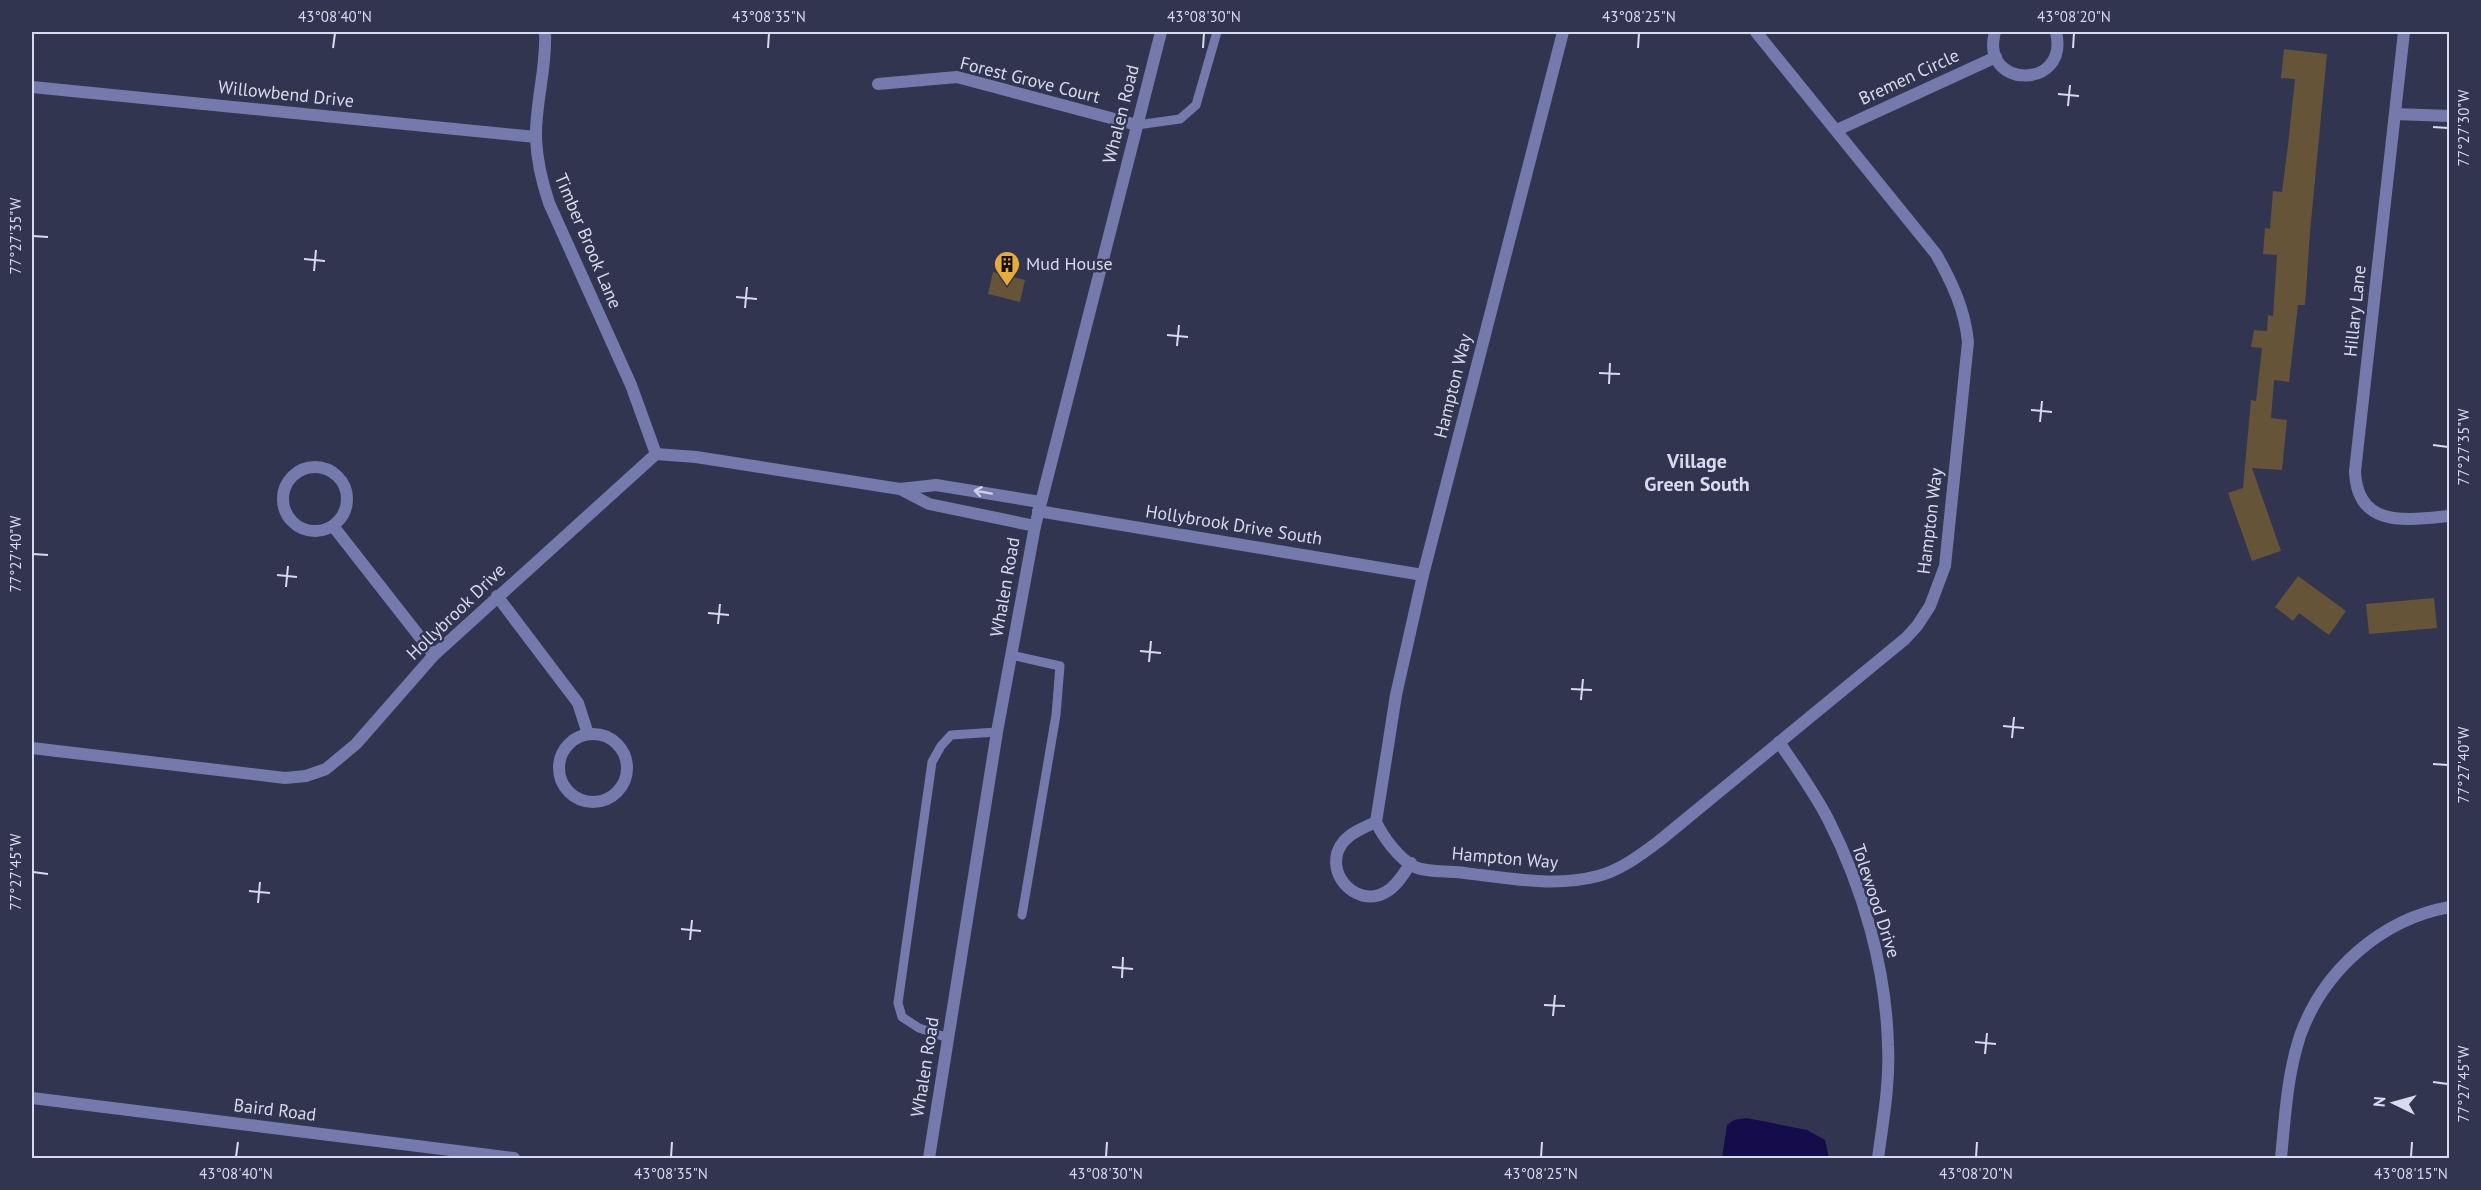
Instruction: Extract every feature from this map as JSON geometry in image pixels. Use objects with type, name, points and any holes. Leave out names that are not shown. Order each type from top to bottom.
[{"type":"street","name":"Timber Brook Lane","points":[[545,32],[546,51],[536,137],[540,176],[549,203],[631,386],[656,454]]},
{"type":"street","name":"Whalen Road","points":[[929,1158],[997,732],[1039,506],[1161,32]]},
{"type":"street","name":"Hampton Way","points":[[1563,32],[1423,575],[1396,695],[1376,822],[1380,831],[1398,852],[1411,863],[1424,869],[1546,882],[1576,881],[1601,876],[1626,864],[1658,842],[1905,639],[1930,606],[1945,566],[1968,342],[1961,307],[1951,280],[1936,254],[1756,32]]},
{"type":"street","points":[[1995,32],[1992,41],[1996,57],[2005,70],[2014,75],[2025,76],[2036,75],[2045,70],[2057,52],[2056,32]]},
{"type":"street","name":"Hillary Lane","points":[[2404,32],[2355,485],[2369,509],[2381,516],[2394,519],[2450,516]]},
{"type":"street","name":"Bremen Circle","points":[[1837,130],[1996,57]]},
{"type":"street","name":"Forest Grove Court","points":[[878,84],[957,77],[1137,125]]},
{"type":"street","name":"Willowbend Drive","points":[[32,87],[536,137]]},
{"type":"street","points":[[2395,114],[2450,116]]},
{"type":"street","points":[[656,454],[696,457],[900,489],[936,485],[1039,506]]},
{"type":"street","name":"Hollybrook Drive","points":[[32,748],[285,777],[306,776],[326,769],[356,744],[434,655],[656,454]]},
{"type":"street","points":[[309,466],[320,466],[331,470],[345,486],[346,508],[341,518],[333,526],[313,531],[294,524],[287,516],[282,495],[291,477],[299,470],[309,466]]},
{"type":"street","points":[[900,489],[929,504],[1035,526]]},
{"type":"street","name":"Hollybrook Drive South","points":[[1039,506],[1423,575]]},
{"type":"street","points":[[333,526],[434,655]]},
{"type":"street","points":[[497,596],[578,703],[588,734]]},
{"type":"street","points":[[588,734],[608,737],[617,744],[626,763],[623,783],[616,792],[597,801],[586,801],[575,796],[566,789],[560,778],[561,755],[567,745],[576,738],[588,734]]},
{"type":"street","name":"Tolewood Drive","points":[[1779,742],[1828,819],[1855,882],[1876,948],[1885,998],[1889,1047],[1886,1103],[1878,1158]]},
{"type":"street","points":[[1376,822],[1352,835],[1338,851],[1336,861],[1341,881],[1357,894],[1376,896],[1394,885],[1411,863]]},
{"type":"street","points":[[2281,1158],[2292,1065],[2300,1036],[2320,995],[2332,977],[2353,955],[2375,938],[2412,918],[2450,907]]},
{"type":"street","name":"Baird Road","points":[[32,1098],[514,1158]]},
{"type":"lane","points":[[1137,125],[1180,119],[1196,105],[1217,32]]},
{"type":"lane","points":[[1011,655],[1060,666],[1056,715],[1022,915]]},
{"type":"lane","points":[[948,1038],[919,1028],[902,1017],[898,1003],[932,762],[941,746],[951,735],[997,732]]},
{"type":"shaded area","points":[[1747,1118],[1807,1130],[1825,1140],[1829,1158],[1722,1158],[1727,1125],[1734,1120]]},
{"type":"building","points":[[2284,49],[2327,54],[2305,305],[2298,305],[2289,382],[2274,380],[2271,418],[2287,420],[2282,470],[2252,468],[2281,551],[2252,561],[2228,493],[2243,488],[2251,400],[2256,401],[2262,348],[2251,347],[2254,330],[2267,331],[2268,315],[2273,316],[2277,255],[2263,254],[2265,228],[2270,229],[2273,191],[2282,192],[2295,79],[2281,78]]},
{"type":"building","name":"Mud House","points":[[993,272],[1025,280],[1020,302],[988,294]]},
{"type":"building","points":[[2298,576],[2346,611],[2329,635],[2299,613],[2293,621],[2275,607]]},
{"type":"building","points":[[2434,598],[2437,628],[2369,634],[2366,604]]},
{"type":"place","name":"Mud House","points":[[1007,287]]},
{"type":"district","name":"Village Green South","points":[[1697,472]]}]
